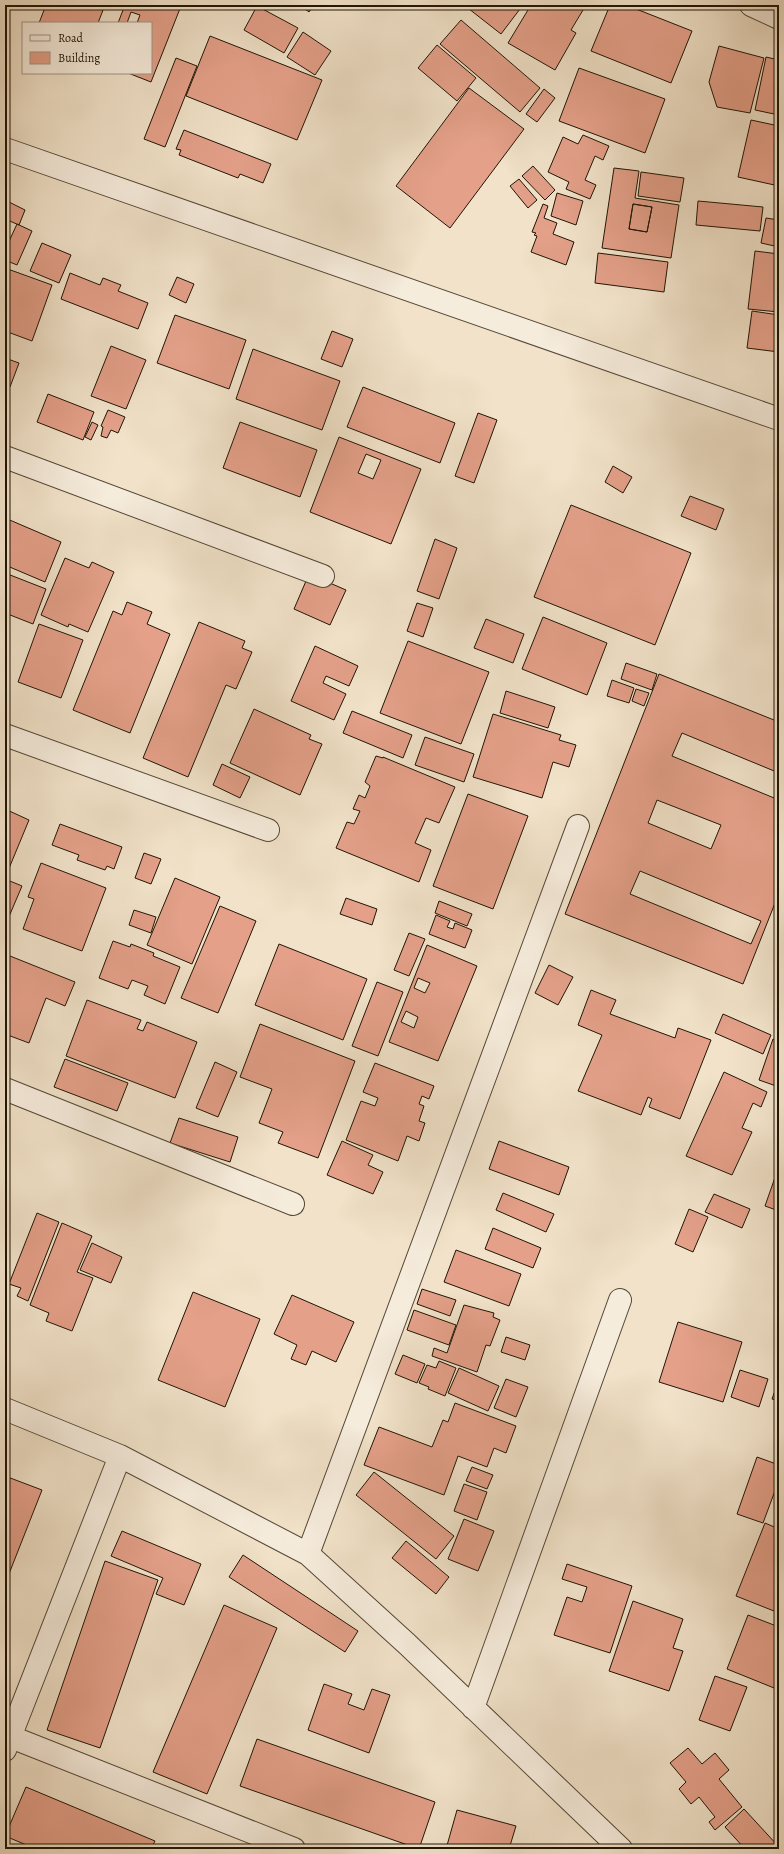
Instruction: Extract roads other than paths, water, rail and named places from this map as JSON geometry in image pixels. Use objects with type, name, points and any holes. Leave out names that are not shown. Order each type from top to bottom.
[{"type":"street","points":[[751,5],[779,18]]},
{"type":"street","points":[[5,149],[779,419]]},
{"type":"street","points":[[5,457],[324,576]]},
{"type":"street","points":[[5,734],[268,830]]},
{"type":"street","points":[[308,1554],[578,826]]},
{"type":"street","points":[[5,1089],[293,1204]]},
{"type":"street","points":[[473,1708],[620,1300]]},
{"type":"street","points":[[5,1409],[120,1456],[308,1554],[407,1644],[621,1849]]},
{"type":"street","points":[[120,1456],[8,1744],[294,1849]]}]
